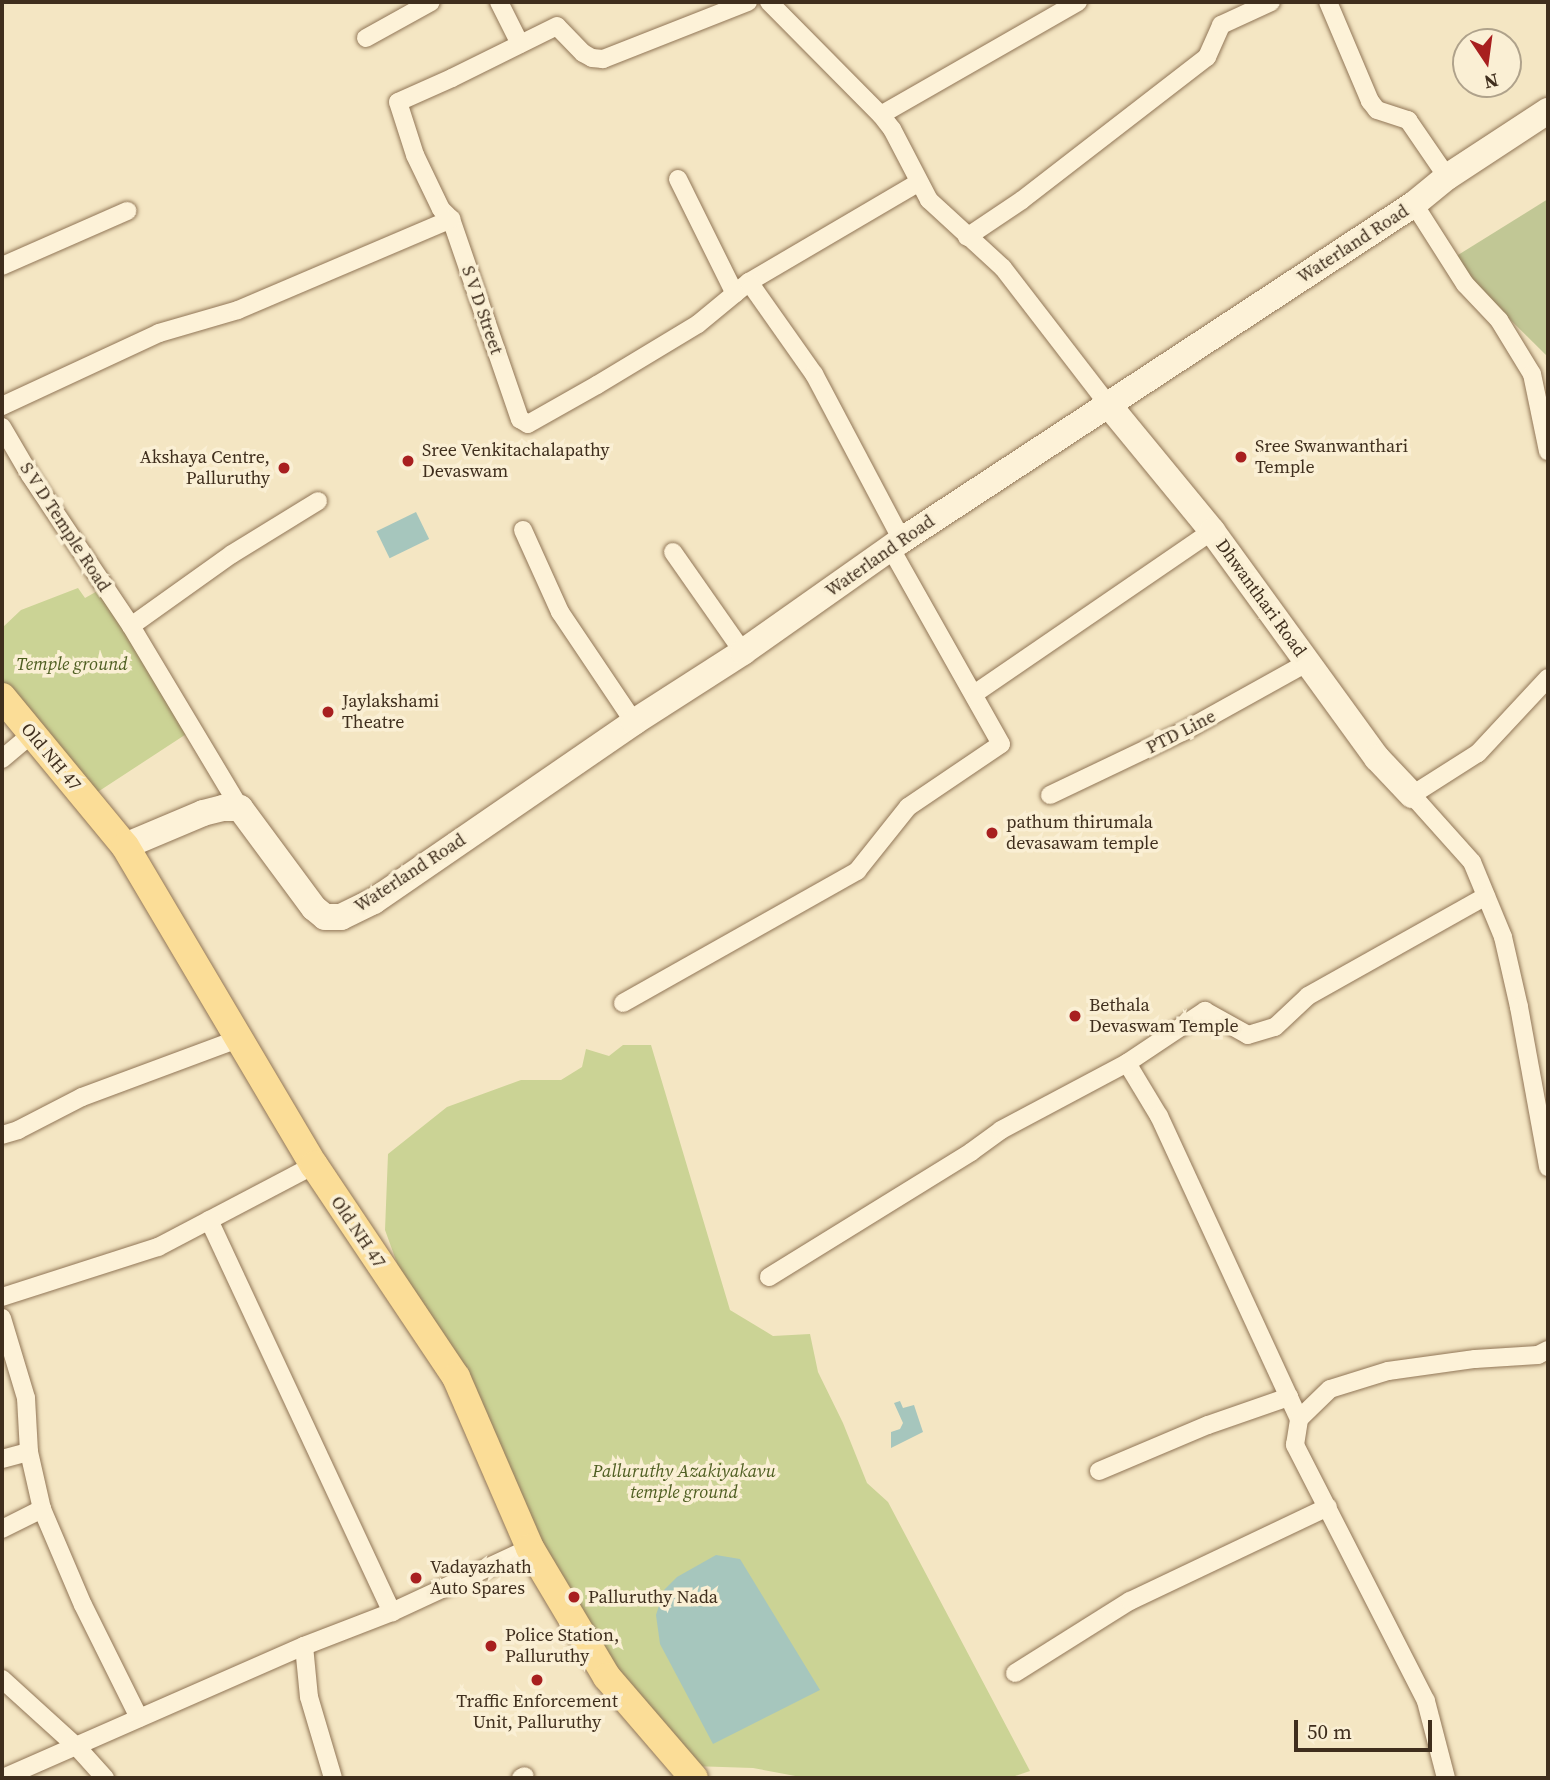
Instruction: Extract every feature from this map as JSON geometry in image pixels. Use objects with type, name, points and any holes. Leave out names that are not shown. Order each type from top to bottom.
[{"type":"main road","name":"Waterland Road","points":[[240,808],[314,908],[325,917],[341,916],[374,901],[634,722],[743,652],[897,544],[1107,403],[1414,204],[1447,177],[1548,111]]},
{"type":"main road","name":"Dhwanthari Road","points":[[1107,403],[1212,531],[1377,758],[1412,795]]},
{"type":"main road","name":"Old NH 47","points":[[2,697],[125,846],[314,1165],[456,1377],[530,1548],[607,1677],[693,1778]]},
{"type":"main road","points":[[125,846],[203,813],[223,808],[240,808]]},
{"type":"street","points":[[366,38],[431,2]]},
{"type":"street","points":[[499,2],[520,44]]},
{"type":"street","points":[[2,406],[159,333],[238,310],[450,219],[441,209],[415,155],[398,102],[556,26],[583,53],[592,58],[603,59],[748,2]]},
{"type":"street","points":[[881,115],[1078,2]]},
{"type":"street","points":[[967,237],[1022,200],[1206,57],[1221,25],[1271,2]]},
{"type":"street","points":[[1328,2],[1370,101],[1377,110],[1408,121],[1447,177]]},
{"type":"street","points":[[774,3],[881,115],[892,129],[929,200],[1003,268],[1107,403]]},
{"type":"street","points":[[623,1003],[857,871],[908,807],[1001,744],[897,544],[814,374],[742,288],[678,179]]},
{"type":"street","name":"S V D Street","points":[[450,219],[520,419],[528,424],[698,324],[742,288],[918,183]]},
{"type":"street","points":[[1414,204],[1465,284],[1499,320],[1532,374],[1548,451]]},
{"type":"street","points":[[2,266],[127,211]]},
{"type":"street","name":"S V D Temple Road","points":[[2,426],[30,475],[131,626],[240,808]]},
{"type":"street","points":[[131,626],[232,554],[318,501]]},
{"type":"street","points":[[523,530],[560,612],[634,722]]},
{"type":"street","points":[[974,694],[1212,531]]},
{"type":"street","points":[[673,552],[743,652]]},
{"type":"street","name":"PTD Line","points":[[1050,795],[1186,730],[1308,662]]},
{"type":"street","points":[[1548,678],[1478,753],[1412,795],[1472,862],[1503,937],[1544,1118],[1548,1167]]},
{"type":"street","points":[[2,760],[32,734]]},
{"type":"street","points":[[769,1277],[971,1152],[1001,1129],[1127,1063],[1206,1011],[1248,1035],[1275,1027],[1308,996],[1486,896]]},
{"type":"street","points":[[2,1135],[18,1130],[82,1097],[238,1039]]},
{"type":"street","points":[[1127,1063],[1159,1116],[1299,1419],[1295,1445],[1426,1701],[1446,1778]]},
{"type":"street","points":[[2,1297],[44,1286],[158,1247],[314,1165]]},
{"type":"street","points":[[209,1220],[392,1612]]},
{"type":"street","points":[[2,1318],[26,1398],[29,1452],[42,1509],[83,1605],[139,1718]]},
{"type":"street","points":[[1299,1419],[1331,1390],[1388,1371],[1475,1359],[1538,1355],[1548,1350]]},
{"type":"street","points":[[1099,1471],[1208,1425],[1289,1397]]},
{"type":"street","points":[[2,1459],[29,1452]]},
{"type":"street","points":[[1015,1673],[1129,1601],[1328,1507]]},
{"type":"street","points":[[2,1529],[42,1509]]},
{"type":"street","points":[[3,1778],[303,1646],[392,1612],[530,1548]]},
{"type":"street","points":[[303,1646],[309,1698],[333,1778]]},
{"type":"street","points":[[2,1679],[77,1747],[105,1778]]},
{"type":"green space","points":[[1548,199],[1548,357],[1450,260]]},
{"type":"green space","name":"Temple ground","points":[[78,588],[85,598],[101,589],[197,727],[90,797],[2,684],[2,628],[21,610]]},
{"type":"green space","name":"Palluruthy Azakiyakavu temple ground","points":[[623,1045],[651,1045],[730,1310],[773,1336],[810,1334],[818,1372],[843,1423],[867,1483],[888,1502],[1030,1771],[1009,1778],[806,1778],[753,1768],[692,1766],[600,1655],[413,1307],[385,1230],[388,1154],[447,1107],[521,1080],[561,1080],[582,1067],[586,1049],[609,1056]]},
{"type":"water","points":[[416,512],[429,539],[390,558],[376,531]]},
{"type":"water","points":[[900,1401],[903,1408],[914,1405],[923,1432],[891,1448],[891,1432],[900,1429],[903,1423],[894,1403]]},
{"type":"water","points":[[716,1555],[740,1559],[820,1690],[713,1744],[660,1644],[656,1615],[664,1590],[677,1577]]},
{"type":"place","name":"Sree Swanwanthari Temple","points":[[1241,457]]},
{"type":"place","name":"Sree Venkitachalapathy Devaswam","points":[[408,461]]},
{"type":"place","name":"Akshaya Centre, Palluruthy","points":[[284,468]]},
{"type":"place","name":"Jaylakshami Theatre","points":[[328,712]]},
{"type":"place","name":"pathum thirumala devasawam temple","points":[[992,833]]},
{"type":"place","name":"Bethala Devaswam Temple","points":[[1075,1016]]},
{"type":"place","name":"Vadayazhath Auto Spares","points":[[416,1578]]},
{"type":"place","name":"Palluruthy Nada","points":[[574,1597]]},
{"type":"place","name":"Police Station, Palluruthy","points":[[491,1646]]},
{"type":"place","name":"Traffic Enforcement Unit, Palluruthy","points":[[537,1680]]}]
